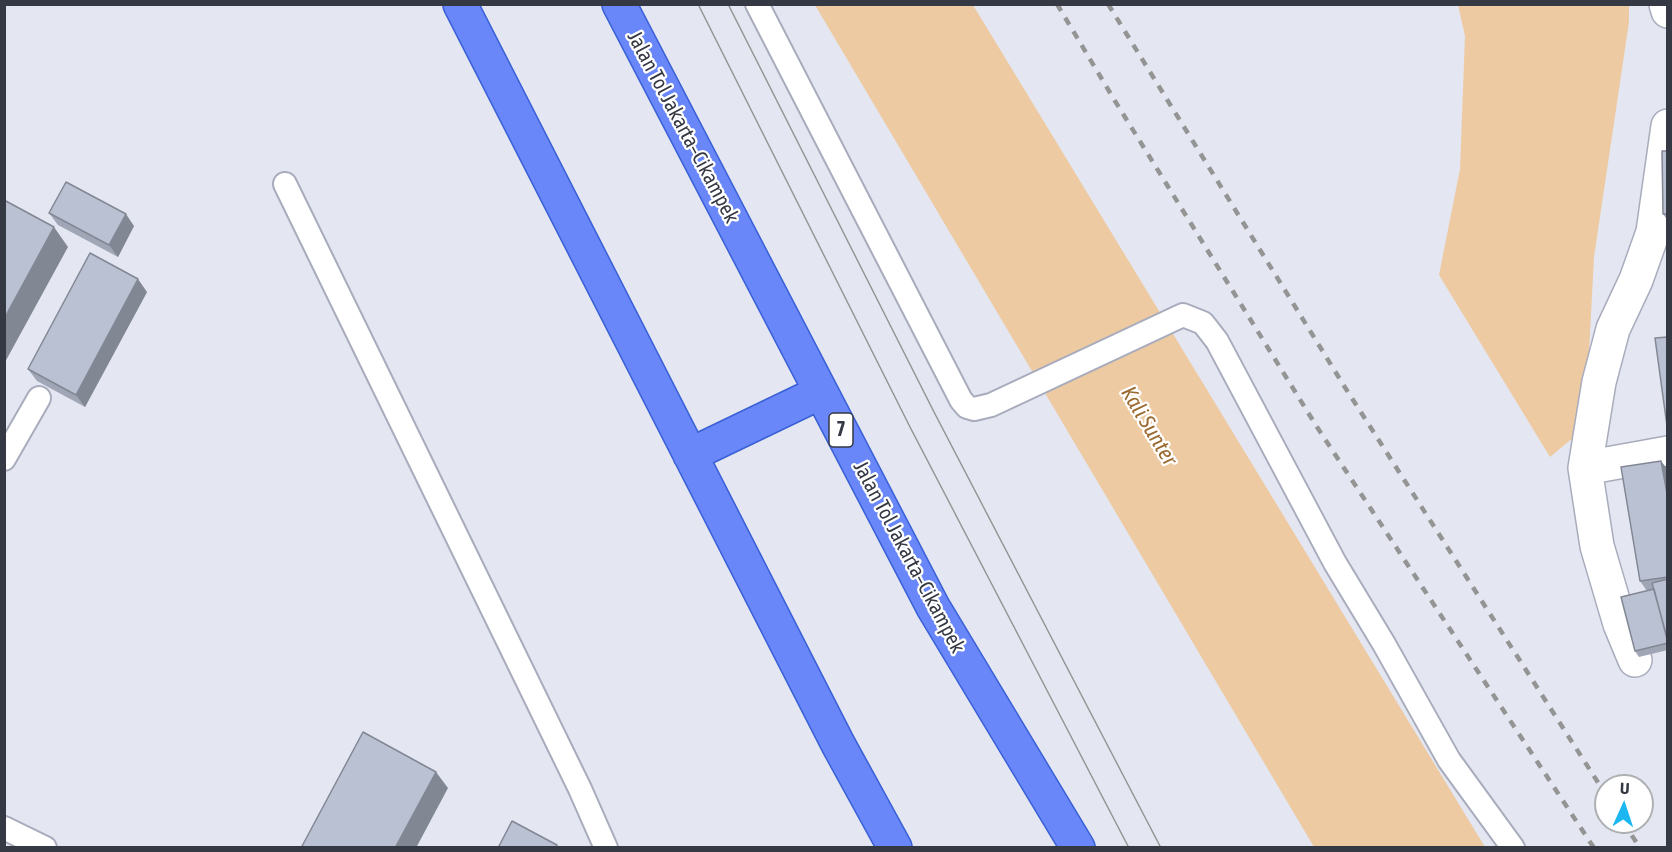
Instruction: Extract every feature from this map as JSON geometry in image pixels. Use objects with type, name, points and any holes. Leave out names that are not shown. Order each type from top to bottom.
[{"type":"highway","points":[[460,4],[838,744],[895,848]]},
{"type":"highway","name":"Jalan Tol Jakarta–Cikampek","points":[[619,4],[933,607],[1078,848]]},
{"type":"highway","points":[[690,455],[821,392]]},
{"type":"street","points":[[1666,4],[1668,11]]},
{"type":"street","points":[[1635,660],[1620,624],[1597,546],[1585,468],[1599,382],[1612,329],[1636,280],[1653,232],[1668,126]]},
{"type":"street","points":[[1585,468],[1668,453]]},
{"type":"lane","points":[[757,4],[961,400],[967,407],[974,409],[991,405],[1183,315],[1203,323],[1217,341],[1335,562],[1449,760],[1513,848]]},
{"type":"lane","points":[[285,184],[580,789],[606,848]]},
{"type":"lane","points":[[4,459],[39,398]]},
{"type":"lane","points":[[4,828],[45,848]]},
{"type":"water","name":"Kali Sunter","points":[[815,5],[973,5],[1485,847],[1314,847]]},
{"type":"water","points":[[1458,5],[1629,5],[1629,22],[1594,257],[1585,428],[1550,457],[1439,275],[1460,169],[1465,36]]},
{"type":"building","points":[[1662,151],[1668,151],[1668,214],[1663,214]]},
{"type":"building","points":[[66,182],[126,214],[109,245],[49,213]]},
{"type":"building","points":[[4,200],[54,227],[4,319]]},
{"type":"building","points":[[90,253],[138,279],[76,395],[28,369]]},
{"type":"building","points":[[1668,337],[1668,426],[1667,426],[1655,338]]},
{"type":"building","points":[[1661,461],[1668,499],[1668,577],[1640,581],[1621,467]]},
{"type":"building","points":[[1668,466],[1668,482],[1665,467]]},
{"type":"building","points":[[1668,579],[1668,641],[1652,583]]},
{"type":"building","points":[[1654,589],[1668,643],[1635,651],[1621,597]]},
{"type":"building","points":[[363,732],[436,772],[395,848],[301,848]]},
{"type":"building","points":[[512,821],[557,845],[556,848],[498,848]]},
{"type":"tram line","points":[[698,4],[910,427],[1129,848]]},
{"type":"tram line","points":[[728,4],[934,412],[1161,848]]},
{"type":"railway","points":[[1057,4],[1317,427],[1594,848]]},
{"type":"railway","points":[[1108,4],[1346,389],[1594,776]]},
{"type":"railway","points":[[1631,834],[1640,848]]}]
